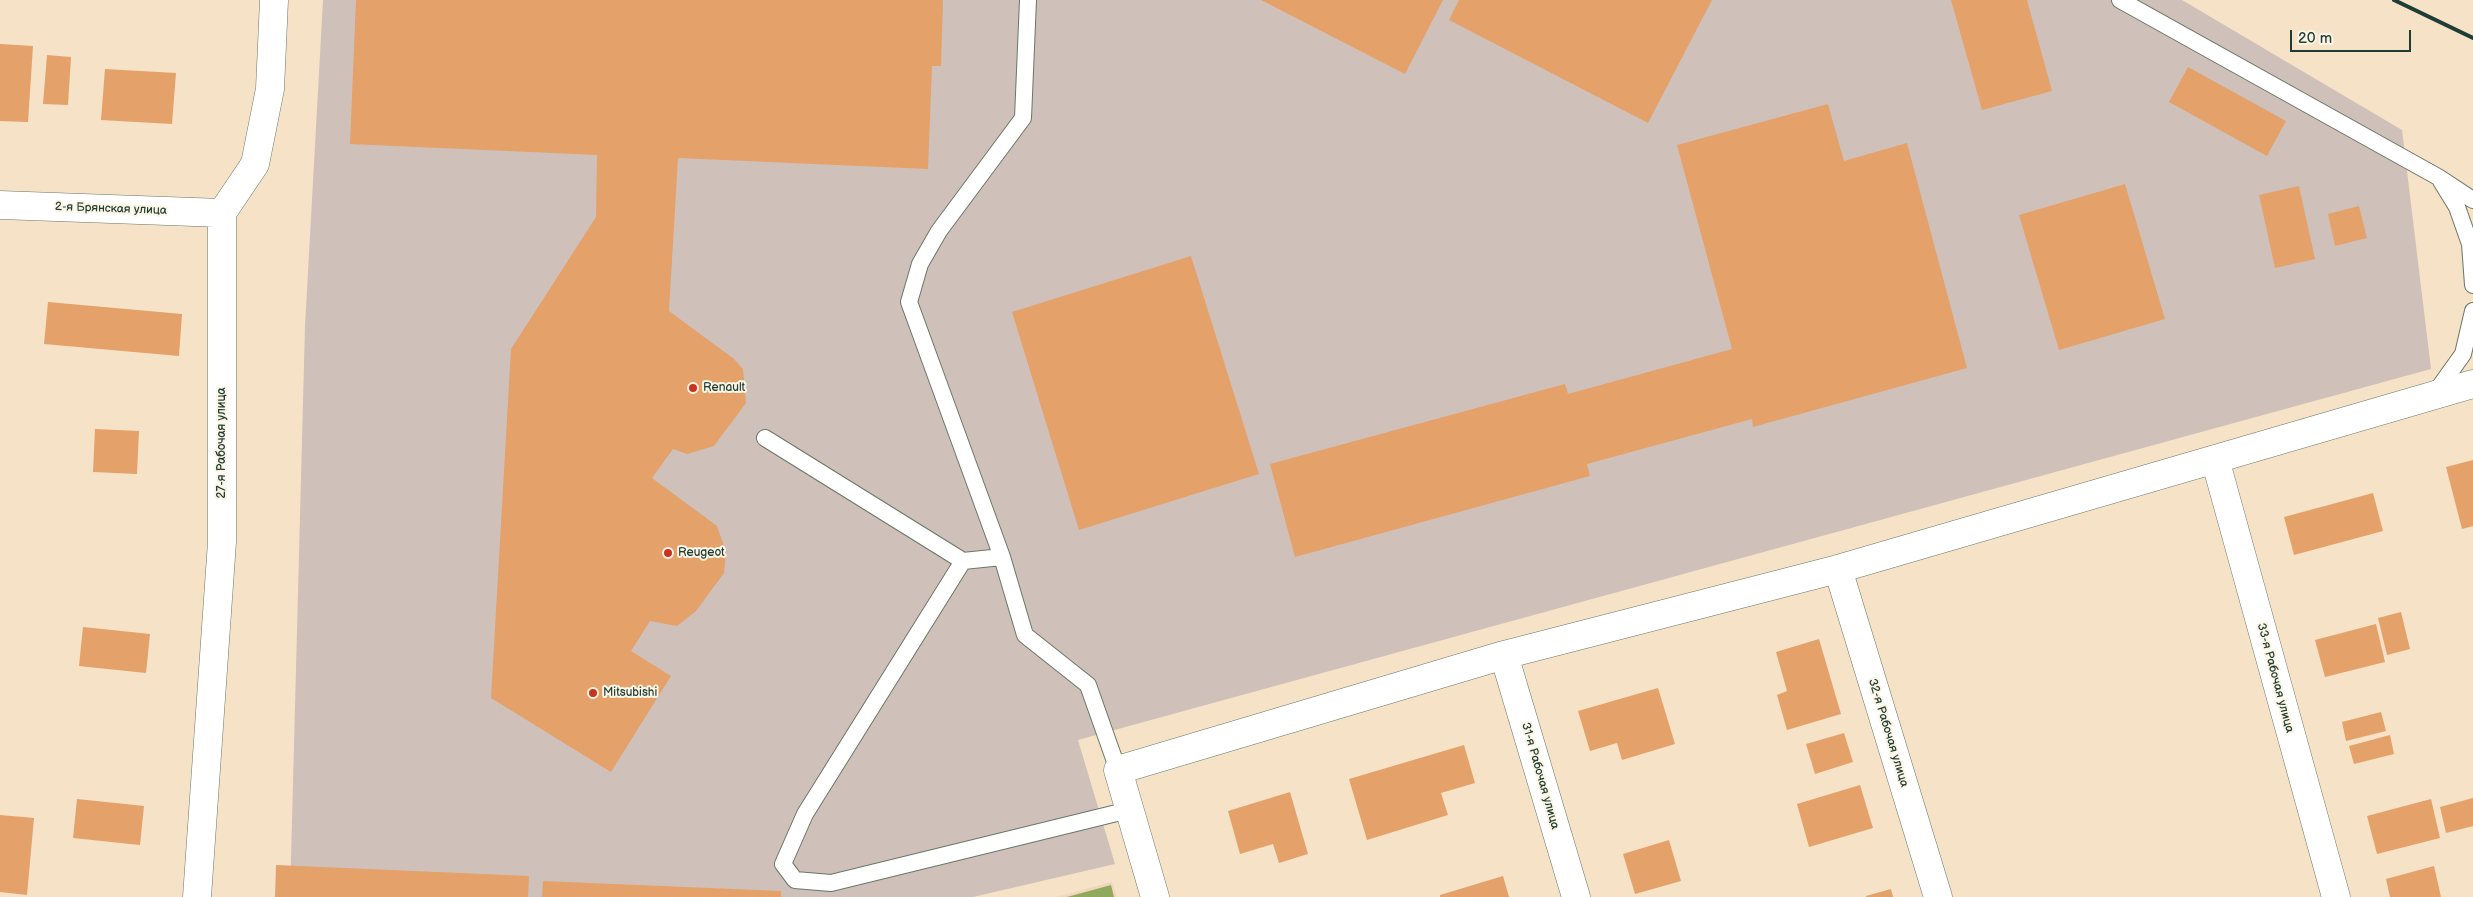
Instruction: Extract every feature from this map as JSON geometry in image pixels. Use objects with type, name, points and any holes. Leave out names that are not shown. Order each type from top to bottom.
[{"type":"street","points":[[222,213],[255,164],[270,89],[274,0]]},
{"type":"street","name":"2-я Брянская улица","points":[[0,206],[222,213]]},
{"type":"street","name":"27-я Рабочая улица","points":[[197,897],[222,542],[222,213]]},
{"type":"street","points":[[1155,897],[1118,770],[1504,656],[1838,568],[2473,384]]},
{"type":"street","name":"33-я Рабочая улица","points":[[2215,459],[2336,897]]},
{"type":"street","name":"32-я Рабочая улица","points":[[1838,568],[1938,897]]},
{"type":"street","name":"31-я Рабочая улица","points":[[1504,656],[1576,897]]},
{"type":"lane","points":[[1028,0],[1023,118],[939,231],[920,264],[908,302],[1002,557],[1025,635],[1088,685],[1118,770]]},
{"type":"lane","points":[[2120,0],[2438,177],[2473,200]]},
{"type":"lane","points":[[2438,177],[2456,207],[2470,244],[2473,285]]},
{"type":"lane","points":[[2433,396],[2463,354],[2473,311]]},
{"type":"lane","points":[[765,438],[963,561],[1002,557]]},
{"type":"lane","points":[[963,561],[805,814],[783,864],[795,880],[831,883],[1129,810]]},
{"type":"shaded area","points":[[323,0],[2182,0],[2402,130],[2431,369],[1078,740],[1115,864],[973,897],[290,897],[305,326]]},
{"type":"shaded area","points":[[1112,882],[1117,897],[1056,897]]},
{"type":"green space","points":[[1111,885],[1114,897],[1067,897]]},
{"type":"building","points":[[356,0],[943,0],[941,66],[932,66],[928,169],[678,158],[669,311],[734,359],[743,369],[746,403],[714,446],[687,454],[673,449],[652,478],[717,526],[726,552],[724,573],[696,611],[677,626],[650,621],[631,651],[671,676],[611,772],[491,698],[511,349],[596,217],[597,155],[350,144]]},
{"type":"building","points":[[1261,0],[1443,0],[1405,74]]},
{"type":"building","points":[[1459,0],[1712,0],[1648,123],[1449,20]]},
{"type":"building","points":[[1951,0],[2027,0],[2052,91],[1982,110]]},
{"type":"building","points":[[0,44],[33,46],[28,122],[0,121]]},
{"type":"building","points":[[47,55],[71,57],[68,105],[43,104]]},
{"type":"building","points":[[2188,67],[2286,121],[2267,156],[2169,102]]},
{"type":"building","points":[[105,69],[176,73],[172,124],[101,120]]},
{"type":"building","points":[[1828,104],[1844,161],[1907,143],[1967,368],[1753,427],[1752,419],[1587,464],[1590,476],[1295,557],[1270,464],[1565,384],[1568,394],[1732,349],[1677,145]]},
{"type":"building","points":[[2125,184],[2165,319],[2059,350],[2019,215]]},
{"type":"building","points":[[2299,186],[2315,259],[2275,268],[2259,195]]},
{"type":"building","points":[[2359,206],[2367,238],[2335,246],[2328,214]]},
{"type":"building","points":[[1191,256],[1259,474],[1079,530],[1012,312]]},
{"type":"building","points":[[48,302],[182,314],[179,356],[44,344]]},
{"type":"building","points":[[95,429],[139,431],[137,474],[93,472]]},
{"type":"building","points":[[2473,460],[2473,526],[2462,529],[2446,467]]},
{"type":"building","points":[[2373,493],[2383,531],[2294,555],[2284,517]]},
{"type":"building","points":[[2401,612],[2410,649],[2387,655],[2378,618]]},
{"type":"building","points":[[2376,624],[2385,662],[2325,677],[2315,640]]},
{"type":"building","points":[[83,627],[150,634],[146,673],[79,666]]},
{"type":"building","points":[[1819,639],[1841,714],[1787,730],[1777,695],[1787,691],[1776,652]]},
{"type":"building","points":[[1658,688],[1675,744],[1622,760],[1617,743],[1590,751],[1578,711]]},
{"type":"building","points":[[2381,712],[2386,731],[2346,741],[2342,722]]},
{"type":"building","points":[[1844,733],[1853,762],[1815,774],[1806,744]]},
{"type":"building","points":[[2390,735],[2394,754],[2354,764],[2349,746]]},
{"type":"building","points":[[1464,745],[1475,783],[1441,793],[1448,815],[1367,840],[1349,779]]},
{"type":"building","points":[[1860,785],[1873,828],[1809,847],[1797,804]]},
{"type":"building","points":[[1290,792],[1308,854],[1279,863],[1273,844],[1240,854],[1228,811]]},
{"type":"building","points":[[2473,798],[2473,826],[2446,833],[2440,807]]},
{"type":"building","points":[[77,799],[144,806],[140,845],[73,838]]},
{"type":"building","points":[[2431,799],[2440,838],[2377,854],[2367,816]]},
{"type":"building","points":[[0,815],[34,818],[27,895],[0,892]]},
{"type":"building","points":[[1669,840],[1681,881],[1635,894],[1623,854]]},
{"type":"building","points":[[276,865],[529,876],[528,897],[275,897]]},
{"type":"building","points":[[2434,866],[2441,897],[2390,897],[2386,879]]},
{"type":"building","points":[[1503,876],[1509,897],[1440,897],[1440,895]]},
{"type":"building","points":[[543,881],[781,891],[781,897],[542,897]]},
{"type":"building","points":[[1891,889],[1893,897],[1866,897],[1866,896]]},
{"type":"railway","points":[[2394,0],[2473,38]]},
{"type":"place","name":"Renault","points":[[693,388]]},
{"type":"place","name":"Reugeot","points":[[668,553]]},
{"type":"place","name":"Mitsubishi","points":[[593,693]]}]
